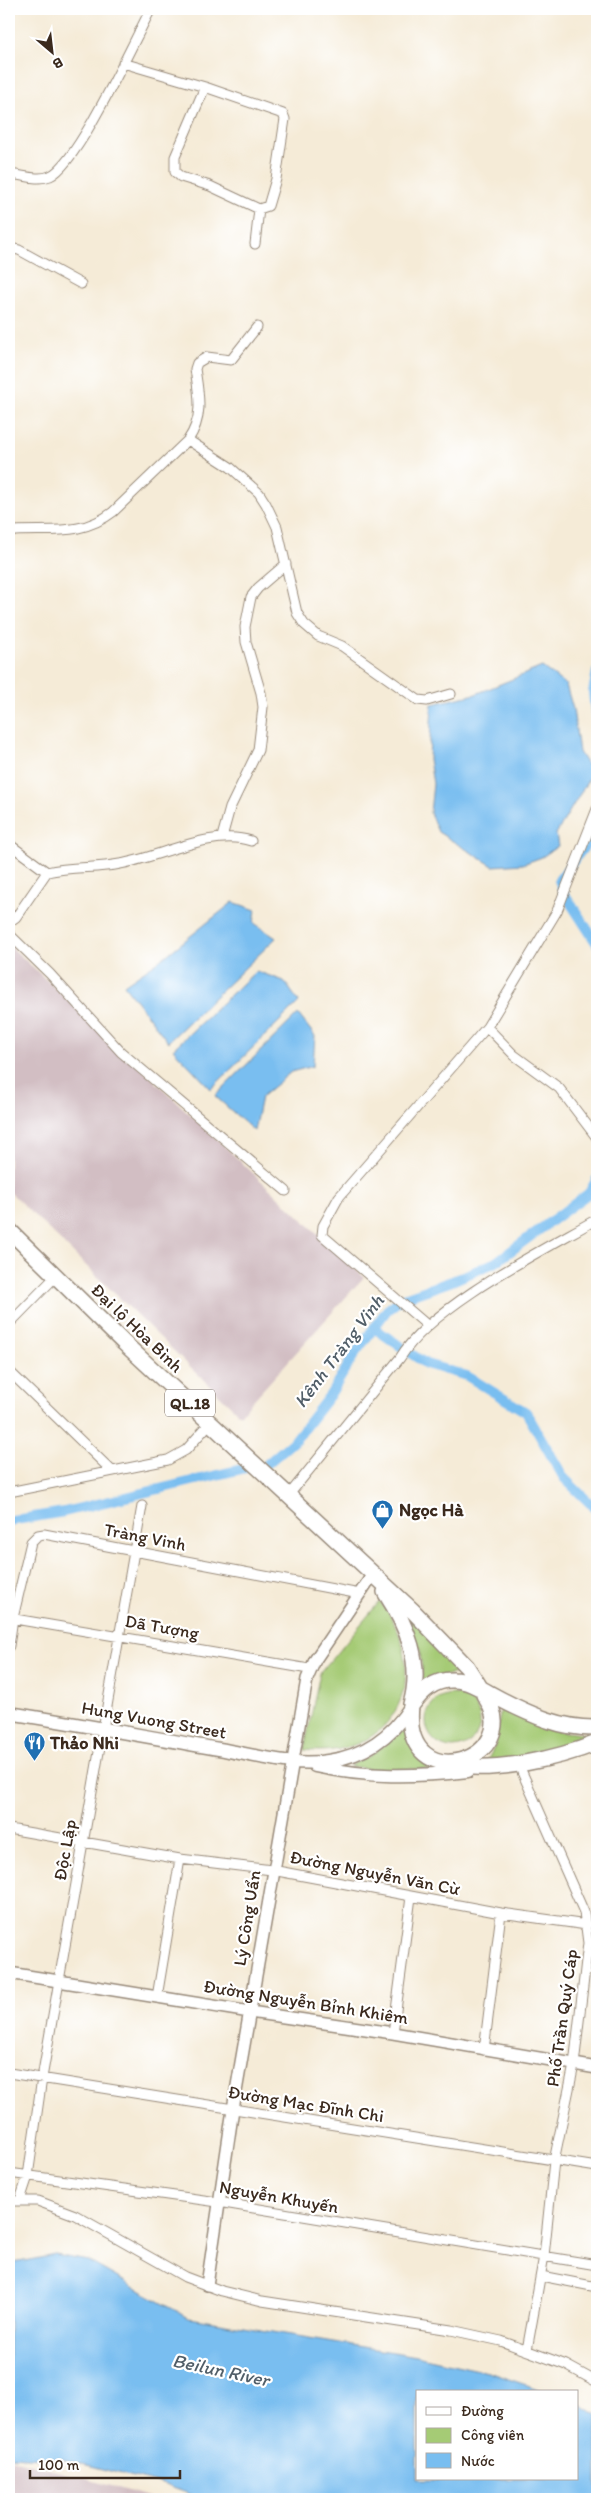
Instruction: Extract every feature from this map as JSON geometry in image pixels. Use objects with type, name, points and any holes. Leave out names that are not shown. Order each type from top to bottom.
[{"type":"highway","name":"Đại lộ Hòa Bình","points":[[9,1230],[124,1343],[373,1574]]},
{"type":"highway","points":[[373,1574],[412,1610],[467,1667],[524,1711]]},
{"type":"highway","points":[[373,1574],[399,1615],[411,1643],[415,1667],[415,1692],[411,1706],[411,1732],[416,1744],[424,1754],[435,1760],[493,1768],[597,1743]]},
{"type":"highway","points":[[456,1763],[478,1754],[487,1744],[493,1731],[494,1717],[486,1697],[467,1667]]},
{"type":"highway","points":[[411,1706],[430,1686],[442,1681],[456,1680],[469,1683],[486,1697],[564,1725],[597,1728]]},
{"type":"main road","points":[[293,1761],[327,1761],[361,1752],[390,1733],[411,1706]]},
{"type":"main road","name":"Hung Vuong Street","points":[[9,1713],[293,1761]]},
{"type":"main road","points":[[293,1761],[347,1772],[416,1777],[493,1768]]},
{"type":"main road","points":[[416,1777],[456,1763]]},
{"type":"street","points":[[9,174],[42,178],[55,173],[61,168],[83,136],[151,9]]},
{"type":"street","points":[[123,63],[205,87],[281,112],[284,116],[275,188],[268,206],[259,209],[210,186],[181,178],[174,172],[175,157],[205,87]]},
{"type":"street","points":[[255,244],[259,209]]},
{"type":"street","points":[[9,253],[14,249],[24,252],[81,284]]},
{"type":"street","points":[[9,533],[15,531],[84,528],[100,522],[188,440],[195,430],[200,409],[195,369],[197,364],[207,357],[231,360],[257,327]]},
{"type":"street","points":[[188,440],[230,467],[259,494],[277,527],[298,613],[312,632],[342,646],[418,700],[426,701],[451,694]]},
{"type":"street","points":[[222,837],[230,808],[258,750],[263,707],[261,693],[246,642],[245,627],[251,597],[258,588],[286,564]]},
{"type":"street","points":[[428,1325],[382,1288],[322,1235],[323,1226],[339,1198],[487,1028],[557,911],[596,813]]},
{"type":"street","points":[[9,922],[16,917],[47,872],[69,866],[96,868],[149,858],[197,842],[222,837],[239,836],[251,841]]},
{"type":"street","points":[[9,844],[47,872]]},
{"type":"street","points":[[9,934],[50,974],[121,1052],[286,1190]]},
{"type":"street","points":[[487,1028],[514,1055],[559,1088],[597,1137]]},
{"type":"street","points":[[288,1496],[400,1358],[407,1346],[428,1325],[502,1275],[597,1219]]},
{"type":"street","points":[[9,1324],[56,1276]]},
{"type":"street","points":[[9,1372],[112,1471]]},
{"type":"street","points":[[9,1492],[168,1460],[186,1450],[211,1422]]},
{"type":"street","name":"Độc Lập","points":[[20,2200],[28,2176],[42,2078],[142,1506]]},
{"type":"street","name":"Tràng Vinh","points":[[9,1646],[11,1618],[31,1542],[38,1535],[44,1534],[360,1594]]},
{"type":"street","name":"Lý Công Uẩn","points":[[207,2285],[218,2202],[272,1870],[310,1669],[373,1574]]},
{"type":"street","name":"Dã Tượng","points":[[11,1618],[310,1669]]},
{"type":"street","name":"Phố Trần Quý Cáp","points":[[518,1763],[588,1925],[588,1943],[574,2065],[554,2161],[544,2256],[527,2350]]},
{"type":"street","name":"Đường Nguyễn Văn Cừ","points":[[9,1830],[180,1859],[272,1870],[411,1898],[588,1925]]},
{"type":"street","points":[[158,1997],[180,1859]]},
{"type":"street","points":[[393,2033],[411,1898]]},
{"type":"street","points":[[484,2050],[501,1913]]},
{"type":"street","name":"Đường Nguyễn Bỉnh Khiêm","points":[[9,1973],[393,2033],[597,2068]]},
{"type":"street","name":"Đường Mạc Đĩnh Chi","points":[[9,2073],[597,2167]]},
{"type":"street","name":"Nguyễn Khuyến","points":[[9,2173],[218,2202],[597,2264]]},
{"type":"street","points":[[9,2201],[38,2201],[75,2214],[185,2276],[207,2285],[262,2300],[451,2330],[501,2341],[566,2365],[597,2382]]},
{"type":"street","points":[[540,2276],[597,2287]]},
{"type":"shaded area","points":[[9,945],[364,1277],[240,1415],[9,1191]]},
{"type":"shaded area","points":[[9,2458],[115,2487],[155,2499],[9,2499]]},
{"type":"green space","points":[[380,1601],[397,1628],[405,1655],[405,1682],[398,1706],[384,1726],[363,1741],[336,1750],[304,1750],[320,1673]]},
{"type":"green space","points":[[405,1613],[466,1673],[450,1674],[423,1683],[420,1650]]},
{"type":"green space","points":[[448,1694],[458,1694],[468,1698],[476,1706],[480,1721],[476,1736],[468,1744],[458,1748],[448,1748],[438,1744],[430,1736],[426,1726],[426,1716],[430,1706],[438,1698]]},
{"type":"green space","points":[[501,1708],[537,1725],[556,1731],[591,1735],[592,1738],[486,1763],[495,1746]]},
{"type":"green space","points":[[406,1729],[418,1754],[433,1767],[425,1769],[370,1769],[349,1766],[371,1755]]},
{"type":"water","points":[[542,667],[566,685],[573,709],[579,752],[591,771],[590,777],[556,834],[558,846],[542,857],[523,864],[493,866],[438,832],[430,813],[433,784],[429,759],[432,704],[476,694]]},
{"type":"water","points":[[233,902],[256,910],[254,923],[276,938],[168,1042],[124,985],[163,958]]},
{"type":"water","points":[[256,971],[284,981],[299,1002],[211,1089],[173,1049]]},
{"type":"water","points":[[298,1014],[315,1036],[313,1066],[291,1072],[261,1097],[254,1131],[215,1096]]},
{"type":"water","name":"Beilun River","points":[[55,2255],[88,2261],[189,2318],[411,2355],[488,2372],[541,2390],[416,2390],[416,2480],[578,2480],[578,2403],[597,2415],[597,2499],[203,2499],[162,2484],[62,2459],[9,2456],[9,2264]]},
{"type":"waterway","name":"Kênh Tràng Vinh","points":[[597,672],[593,692],[597,728]]},
{"type":"waterway","name":"Kênh Tràng Vinh","points":[[597,830],[559,880],[564,893],[597,944]]},
{"type":"waterway","name":"Kênh Tràng Vinh","points":[[268,1463],[295,1440],[330,1395],[356,1352],[387,1310],[401,1299],[452,1281],[496,1262],[589,1193],[597,1179]]},
{"type":"waterway","points":[[374,1328],[426,1364],[467,1376],[526,1412],[564,1478],[597,1510]]},
{"type":"waterway","name":"Kênh Tràng Vinh","points":[[9,1521],[64,1512],[246,1468]]},
{"type":"place","name":"Ngọc Hà","points":[[383,1529]]},
{"type":"place","name":"Thảo Nhi","points":[[34,1762]]}]
